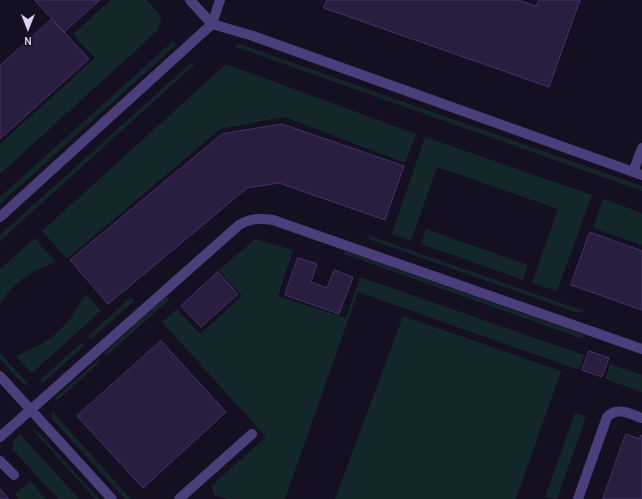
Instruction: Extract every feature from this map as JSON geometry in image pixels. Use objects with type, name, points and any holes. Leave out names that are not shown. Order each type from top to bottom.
[{"type":"street","points":[[190,0],[212,24],[253,36],[638,173],[642,148]]},
{"type":"street","points":[[0,217],[212,24],[220,0]]},
{"type":"street","points":[[0,437],[239,225],[248,220],[259,218],[273,220],[642,349]]},
{"type":"street","points":[[0,376],[112,499]]},
{"type":"street","points":[[578,499],[607,417],[611,413],[621,411],[642,418]]},
{"type":"street","points":[[179,499],[252,434]]},
{"type":"street","points":[[0,460],[14,475]]},
{"type":"green space","points":[[111,0],[146,0],[157,11],[161,18],[161,22],[156,32],[0,174],[0,144],[95,58],[73,34]]},
{"type":"green space","points":[[173,41],[176,45],[0,204],[0,197]]},
{"type":"green space","points":[[237,43],[642,186],[642,191],[236,47]]},
{"type":"green space","points":[[192,62],[194,65],[0,241],[0,235]]},
{"type":"green space","points":[[226,64],[416,134],[405,163],[285,117],[220,129],[67,259],[42,231]]},
{"type":"green space","points":[[425,137],[592,195],[557,291],[532,283],[558,209],[437,167],[411,241],[392,234]]},
{"type":"green space","points":[[603,199],[642,213],[642,245],[593,228]]},
{"type":"green space","points":[[426,229],[528,265],[523,280],[421,244]]},
{"type":"green space","points":[[367,235],[584,311],[578,313],[371,240]]},
{"type":"green space","points":[[35,238],[56,262],[21,280],[10,290],[0,304],[0,269]]},
{"type":"green space","points":[[255,239],[293,250],[278,296],[346,318],[360,277],[584,355],[579,370],[358,292],[285,499],[227,499],[215,496],[211,486],[266,437],[162,322],[177,309],[200,334],[242,296],[219,270]]},
{"type":"green space","points":[[345,251],[584,335],[583,339],[344,254]]},
{"type":"green space","points":[[86,294],[101,311],[32,373],[16,356],[39,345],[60,330],[74,313]]},
{"type":"green space","points":[[131,297],[134,301],[91,339],[88,336]]},
{"type":"green space","points":[[166,297],[169,300],[106,356],[104,353]]},
{"type":"green space","points":[[403,316],[561,371],[516,499],[335,499]]},
{"type":"green space","points":[[81,343],[84,346],[43,383],[40,380]]},
{"type":"green space","points":[[0,353],[30,386],[22,383],[0,359]]},
{"type":"green space","points":[[98,360],[100,362],[57,401],[55,398]]},
{"type":"green space","points":[[610,364],[642,375],[642,392],[605,379]]},
{"type":"green space","points":[[52,411],[131,499],[125,499],[52,419]]},
{"type":"green space","points":[[575,413],[586,417],[557,499],[545,497]]},
{"type":"green space","points":[[32,429],[40,434],[99,499],[95,499]]},
{"type":"green space","points":[[20,434],[79,499],[58,499],[13,450],[14,441]]},
{"type":"green space","points":[[30,481],[46,499],[19,499],[15,494]]},
{"type":"building","points":[[35,0],[100,0],[64,32]]},
{"type":"building","points":[[327,0],[518,0],[536,6],[539,0],[580,0],[549,87],[324,8]]},
{"type":"building","points":[[52,19],[89,59],[0,139],[0,66]]},
{"type":"building","points":[[282,124],[404,166],[385,220],[279,183],[247,188],[108,304],[70,260],[222,134]]},
{"type":"building","points":[[590,232],[642,251],[642,310],[571,285]]},
{"type":"building","points":[[298,258],[317,264],[311,282],[327,288],[334,270],[353,277],[339,314],[285,295]]},
{"type":"building","points":[[218,272],[238,294],[201,327],[181,306]]},
{"type":"building","points":[[161,341],[226,412],[143,488],[77,416]]},
{"type":"building","points":[[589,351],[609,358],[602,377],[582,370]]},
{"type":"building","points":[[626,434],[639,439],[641,435],[642,436],[642,499],[603,499]]},
{"type":"building","points":[[0,489],[9,499],[0,499]]}]
